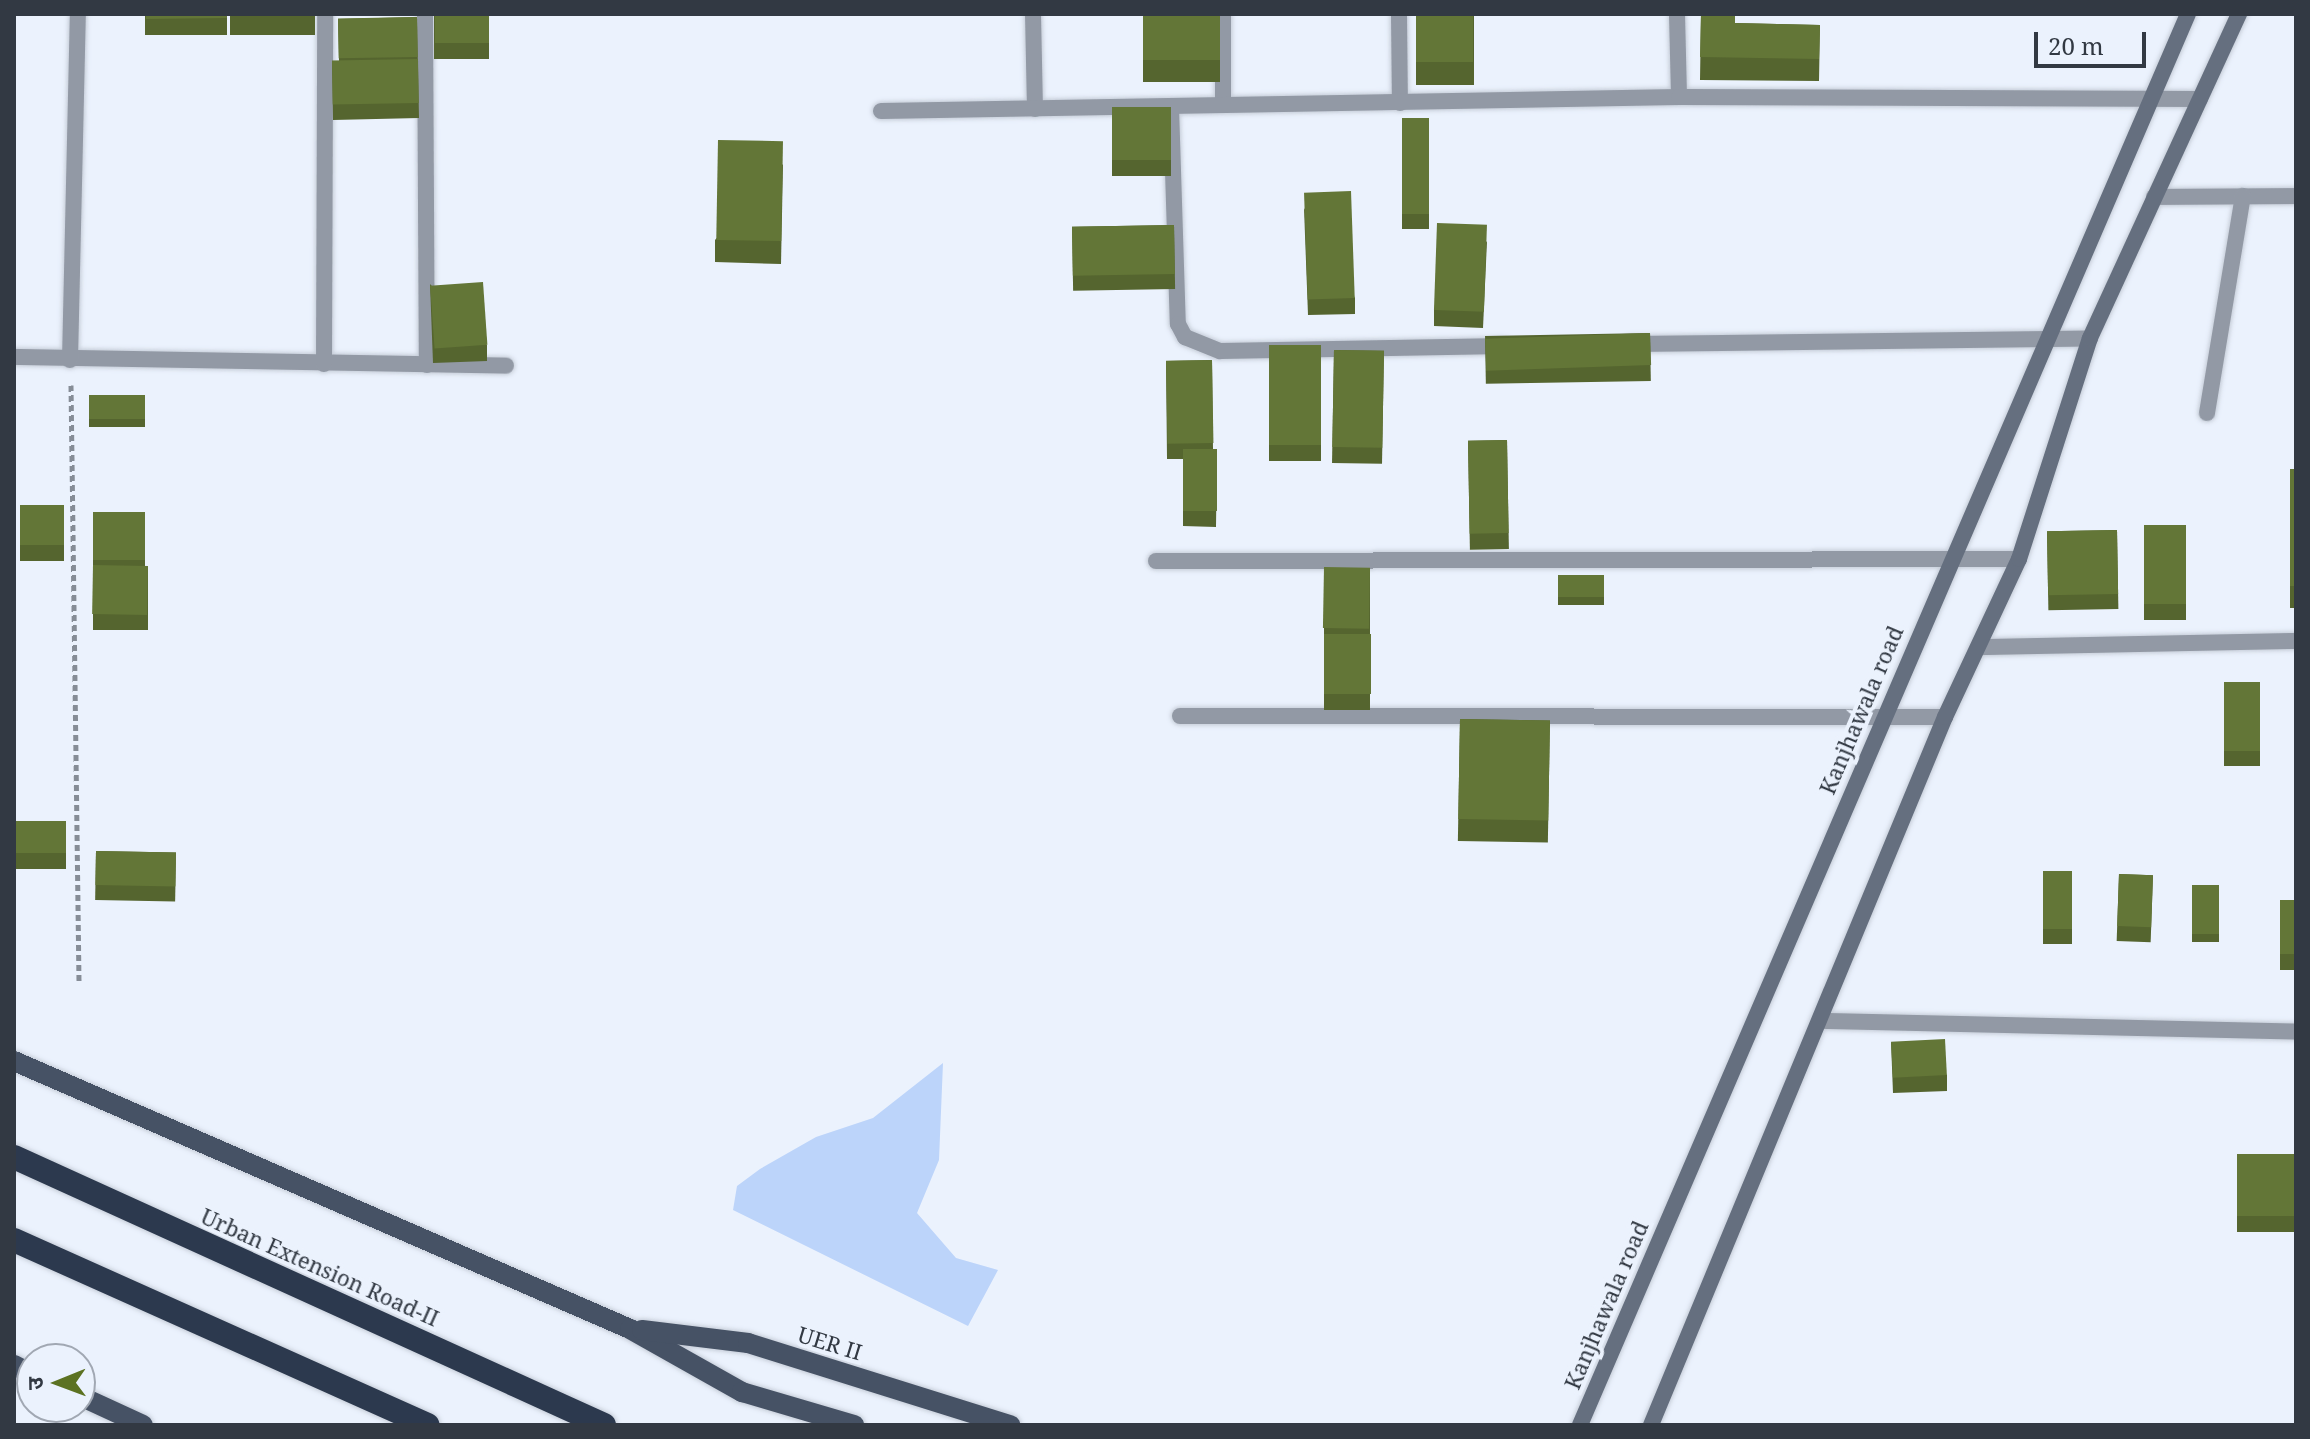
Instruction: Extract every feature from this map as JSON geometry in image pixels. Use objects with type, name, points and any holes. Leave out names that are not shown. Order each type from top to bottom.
[{"type":"highway","name":"Urban Extension Road-II","points":[[14,1157],[604,1425]]},
{"type":"highway","points":[[14,1240],[428,1425]]},
{"type":"main road","name":"Kanjhawala road","points":[[1580,1425],[1954,554],[2044,336],[2188,14]]},
{"type":"main road","points":[[1651,1425],[1825,1021],[1945,717],[1982,647],[2019,559],[2090,338],[2239,14]]},
{"type":"main road","points":[[14,1061],[630,1329],[742,1392],[854,1425]]},
{"type":"main road","name":"UER II","points":[[630,1329],[748,1343],[1010,1425]]},
{"type":"main road","points":[[96,1403],[143,1425]]},
{"type":"street","points":[[70,360],[78,14]]},
{"type":"street","points":[[324,364],[325,14]]},
{"type":"street","points":[[425,14],[427,365]]},
{"type":"street","points":[[1033,14],[1035,109]]},
{"type":"street","points":[[1223,14],[1223,105]]},
{"type":"street","points":[[1399,14],[1400,103]]},
{"type":"street","points":[[1677,14],[1679,97]]},
{"type":"street","points":[[881,111],[1679,97],[2200,99]]},
{"type":"street","points":[[1171,107],[1178,324],[1185,337],[1220,351],[1521,345]]},
{"type":"street","points":[[2207,413],[2243,196]]},
{"type":"street","points":[[2154,197],[2296,196]]},
{"type":"street","points":[[1616,344],[2044,336],[2090,338]]},
{"type":"street","points":[[14,357],[506,366]]},
{"type":"street","points":[[1156,561],[1954,554],[2019,559]]},
{"type":"street","points":[[1982,647],[2296,641]]},
{"type":"street","points":[[1180,716],[1945,717]]},
{"type":"street","points":[[1825,1021],[2296,1032]]},
{"type":"path","points":[[70,360],[79,981]]},
{"type":"shaded area","points":[[943,1063],[939,1160],[917,1213],[956,1258],[998,1270],[968,1326],[733,1210],[737,1186],[760,1169],[816,1137],[873,1118]]},
{"type":"building","points":[[146,14],[227,14],[227,18],[146,19]]},
{"type":"building","points":[[435,14],[489,14],[489,43],[435,43]]},
{"type":"building","points":[[1143,14],[1220,14],[1220,60],[1143,60]]},
{"type":"building","points":[[1416,14],[1473,14],[1473,62],[1416,62]]},
{"type":"building","points":[[1701,14],[1735,14],[1735,23],[1820,25],[1819,59],[1700,57]]},
{"type":"building","points":[[417,17],[418,57],[339,58],[338,18]]},
{"type":"building","points":[[418,59],[419,103],[333,104],[332,61]]},
{"type":"building","points":[[1112,107],[1171,107],[1171,160],[1112,160]]},
{"type":"building","points":[[1402,118],[1429,118],[1429,214],[1402,214]]},
{"type":"building","points":[[718,140],[783,141],[781,241],[716,240]]},
{"type":"building","points":[[1351,191],[1355,298],[1308,300],[1304,193]]},
{"type":"building","points":[[1437,223],[1487,225],[1484,312],[1434,310]]},
{"type":"building","points":[[1174,225],[1175,274],[1073,276],[1072,227]]},
{"type":"building","points":[[483,282],[487,345],[435,349],[430,286]]},
{"type":"building","points":[[1650,333],[1651,365],[1486,371],[1485,339]]},
{"type":"building","points":[[1269,345],[1321,345],[1321,445],[1269,445]]},
{"type":"building","points":[[1334,350],[1384,351],[1382,448],[1332,447]]},
{"type":"building","points":[[1212,360],[1213,443],[1167,444],[1166,361]]},
{"type":"building","points":[[89,395],[145,395],[145,419],[89,419]]},
{"type":"building","points":[[1507,440],[1509,533],[1470,534],[1468,441]]},
{"type":"building","points":[[1183,449],[1217,449],[1217,511],[1183,511]]},
{"type":"building","points":[[2290,469],[2296,469],[2296,586],[2290,586]]},
{"type":"building","points":[[20,505],[64,505],[64,545],[20,545]]},
{"type":"building","points":[[93,512],[145,512],[145,560],[93,560]]},
{"type":"building","points":[[2144,525],[2186,525],[2186,604],[2144,604]]},
{"type":"building","points":[[2117,530],[2118,594],[2048,595],[2047,531]]},
{"type":"building","points":[[93,565],[148,566],[147,615],[92,614]]},
{"type":"building","points":[[1324,567],[1370,568],[1369,629],[1323,628]]},
{"type":"building","points":[[1558,575],[1604,575],[1604,597],[1558,597]]},
{"type":"building","points":[[1324,634],[1371,634],[1371,694],[1324,694]]},
{"type":"building","points":[[2224,682],[2260,682],[2260,751],[2224,751]]},
{"type":"building","points":[[1460,719],[1550,721],[1548,821],[1458,819]]},
{"type":"building","points":[[14,821],[66,821],[66,853],[14,853]]},
{"type":"building","points":[[96,851],[176,852],[175,886],[95,885]]},
{"type":"building","points":[[2043,871],[2072,871],[2072,929],[2043,929]]},
{"type":"building","points":[[2119,874],[2153,875],[2151,927],[2117,926]]},
{"type":"building","points":[[2192,885],[2219,885],[2219,934],[2192,934]]},
{"type":"building","points":[[2280,900],[2296,900],[2296,954],[2280,954]]},
{"type":"building","points":[[1945,1039],[1947,1075],[1893,1078],[1891,1042]]},
{"type":"building","points":[[2237,1154],[2296,1154],[2296,1216],[2237,1216]]}]
